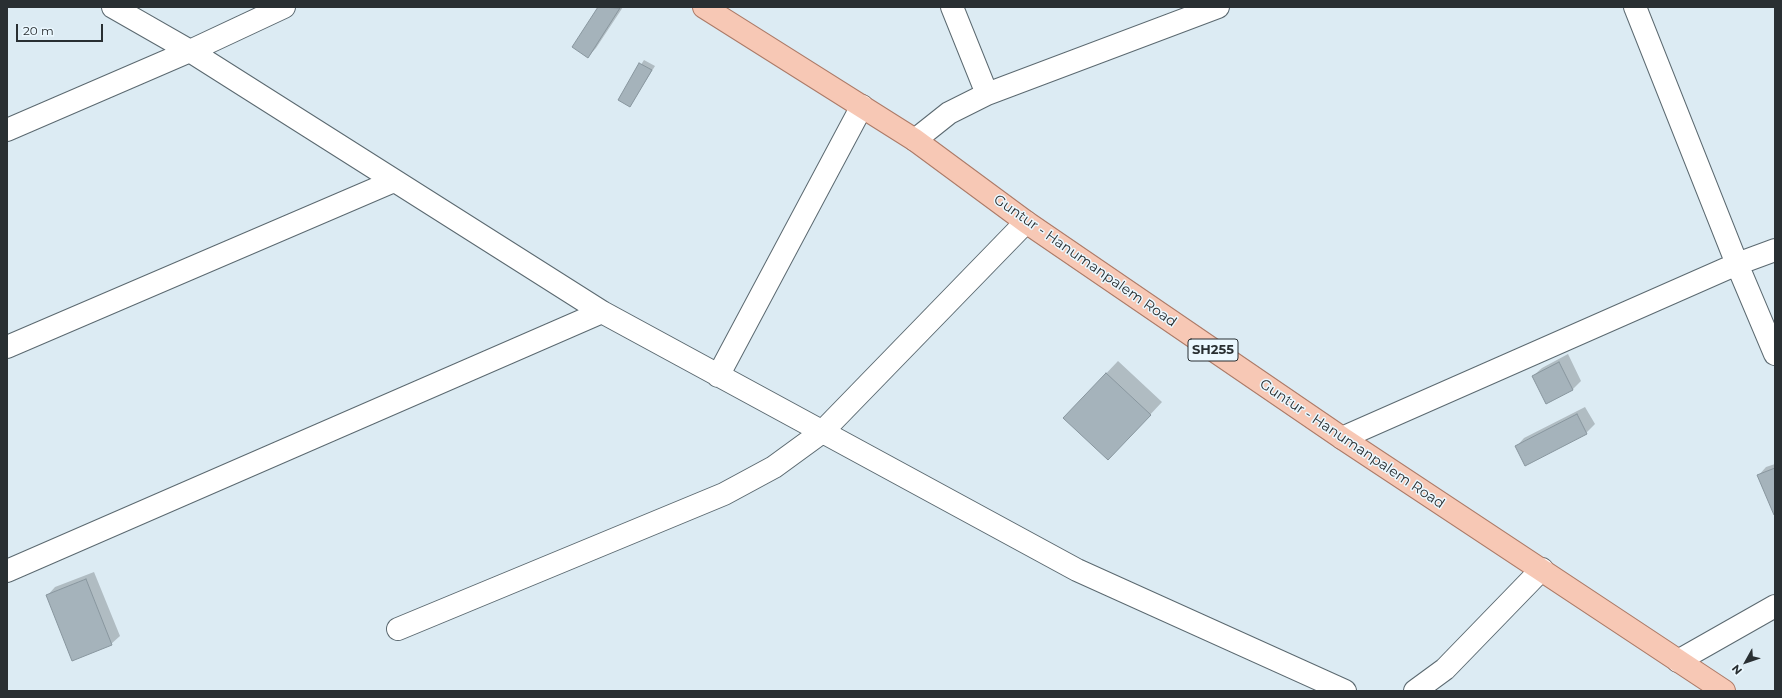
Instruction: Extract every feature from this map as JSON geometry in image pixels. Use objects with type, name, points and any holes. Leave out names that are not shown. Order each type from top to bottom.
[{"type":"main road","name":"Guntur - Hanumanpalem Road","points":[[704,7],[915,140],[1026,222],[1342,438],[1542,569],[1724,691]]},
{"type":"street","points":[[113,7],[190,52],[602,312],[1077,570],[1345,691]]},
{"type":"street","points":[[7,130],[190,52],[284,7]]},
{"type":"street","points":[[952,7],[987,94]]},
{"type":"street","points":[[915,140],[949,113],[987,94],[1218,7]]},
{"type":"street","points":[[1635,7],[1737,264],[1775,354]]},
{"type":"street","points":[[718,376],[862,106]]},
{"type":"street","points":[[7,347],[394,181]]},
{"type":"street","points":[[398,629],[724,494],[774,467],[822,432],[1026,222]]},
{"type":"street","points":[[1342,438],[1737,264],[1775,250]]},
{"type":"street","points":[[7,571],[602,312]]},
{"type":"street","points":[[1415,691],[1446,669],[1542,569]]},
{"type":"street","points":[[1678,660],[1775,606]]},
{"type":"building","points":[[598,7],[620,8],[588,58],[572,47]]},
{"type":"building","points":[[639,63],[652,70],[630,107],[618,100]]},
{"type":"building","points":[[1559,362],[1573,390],[1546,404],[1532,376]]},
{"type":"building","points":[[1106,373],[1151,415],[1108,460],[1063,418]]},
{"type":"building","points":[[1577,414],[1587,434],[1525,466],[1515,446]]},
{"type":"building","points":[[1775,468],[1775,514],[1774,515],[1757,475]]},
{"type":"building","points":[[86,579],[112,645],[72,661],[46,595]]}]
